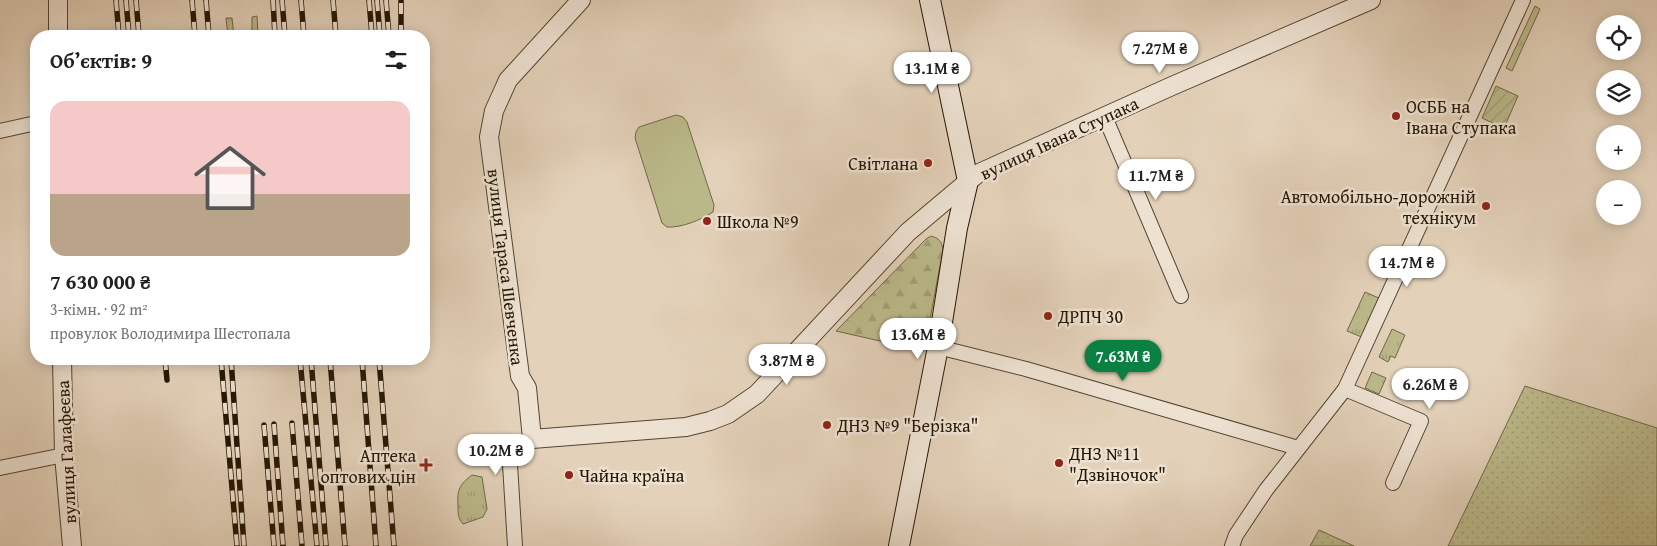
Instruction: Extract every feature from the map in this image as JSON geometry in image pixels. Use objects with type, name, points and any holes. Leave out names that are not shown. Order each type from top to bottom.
[{"type":"main road","points":[[899,546],[938,347],[956,236],[968,181],[930,0]]},
{"type":"street","points":[[58,0],[58,30]]},
{"type":"street","name":"вулиця Тараса Шевченка","points":[[532,439],[527,388],[520,376],[489,137],[494,111],[508,80],[581,0]]},
{"type":"street","name":"вулиця Івана Ступака","points":[[532,439],[686,427],[728,414],[757,394],[908,232],[977,174],[1371,0]]},
{"type":"street","points":[[1232,546],[1236,535],[1266,490],[1345,389],[1523,0]]},
{"type":"street","points":[[1105,117],[1181,296]]},
{"type":"street","points":[[0,130],[30,124]]},
{"type":"street","points":[[938,347],[1026,369],[1298,448]]},
{"type":"street","name":"вулиця Галафеєва","points":[[62,365],[64,455],[72,546]]},
{"type":"street","points":[[1345,389],[1421,421],[1393,483]]},
{"type":"street","points":[[515,546],[509,448],[532,439]]},
{"type":"street","points":[[0,468],[64,455]]},
{"type":"green space","points":[[1535,6],[1540,9],[1512,71],[1506,68]]},
{"type":"green space","points":[[257,16],[258,30],[252,30],[252,17]]},
{"type":"green space","points":[[226,18],[232,18],[233,30],[227,30]]},
{"type":"green space","points":[[1496,86],[1518,96],[1504,128],[1482,118]]},
{"type":"green space","points":[[676,115],[683,117],[687,122],[714,205],[713,212],[703,218],[685,225],[667,227],[662,223],[635,138],[639,127]]},
{"type":"green space","points":[[931,236],[940,241],[943,250],[924,351],[836,331],[926,239]]},
{"type":"green space","points":[[1365,292],[1381,299],[1364,338],[1347,331]]},
{"type":"green space","points":[[1392,329],[1405,335],[1395,358],[1391,356],[1388,362],[1379,357]]},
{"type":"green space","points":[[1372,372],[1386,378],[1379,394],[1365,388]]},
{"type":"green space","points":[[1525,386],[1657,428],[1657,546],[1448,546]]},
{"type":"green space","points":[[472,475],[482,477],[487,509],[483,517],[463,524],[458,514],[459,492],[464,482]]},
{"type":"green space","points":[[1319,530],[1354,546],[1310,546]]},
{"type":"railway","points":[[116,0],[118,30]]},
{"type":"railway","points":[[126,0],[128,30]]},
{"type":"railway","points":[[136,0],[138,30]]},
{"type":"railway","points":[[192,0],[194,30]]},
{"type":"railway","points":[[206,0],[208,30]]},
{"type":"railway","points":[[273,0],[275,30]]},
{"type":"railway","points":[[282,0],[284,30]]},
{"type":"railway","points":[[301,0],[304,30]]},
{"type":"railway","points":[[333,0],[336,30]]},
{"type":"railway","points":[[369,0],[372,30]]},
{"type":"railway","points":[[377,0],[380,30]]},
{"type":"railway","points":[[386,0],[388,30]]},
{"type":"railway","points":[[401,0],[401,30]]},
{"type":"railway","points":[[166,365],[167,380]]},
{"type":"railway","points":[[222,365],[237,546]]},
{"type":"railway","points":[[231,365],[244,546]]},
{"type":"railway","points":[[301,365],[317,546]]},
{"type":"railway","points":[[311,365],[326,546]]},
{"type":"railway","points":[[330,365],[345,546]]},
{"type":"railway","points":[[362,365],[376,546]]},
{"type":"railway","points":[[379,365],[394,546]]},
{"type":"railway","points":[[292,423],[302,546]]},
{"type":"railway","points":[[274,424],[283,546]]},
{"type":"railway","points":[[264,425],[274,546]]},
{"type":"place","name":"ОСББ на Івана Ступака","points":[[1396,116]]},
{"type":"place","name":"Світлана","points":[[928,163]]},
{"type":"place","name":"Автомобільно-дорожній технікум","points":[[1486,206]]},
{"type":"place","name":"Школа №9","points":[[707,221]]},
{"type":"place","name":"ДРПЧ 30","points":[[1048,316]]},
{"type":"place","name":"ДНЗ №9 \"Берізка\"","points":[[827,425]]},
{"type":"place","name":"ДНЗ №11 \"Дзвіночок\"","points":[[1059,463]]},
{"type":"place","name":"Аптека оптових цін","points":[[426,465]]},
{"type":"place","name":"Чайна країна","points":[[569,475]]}]
